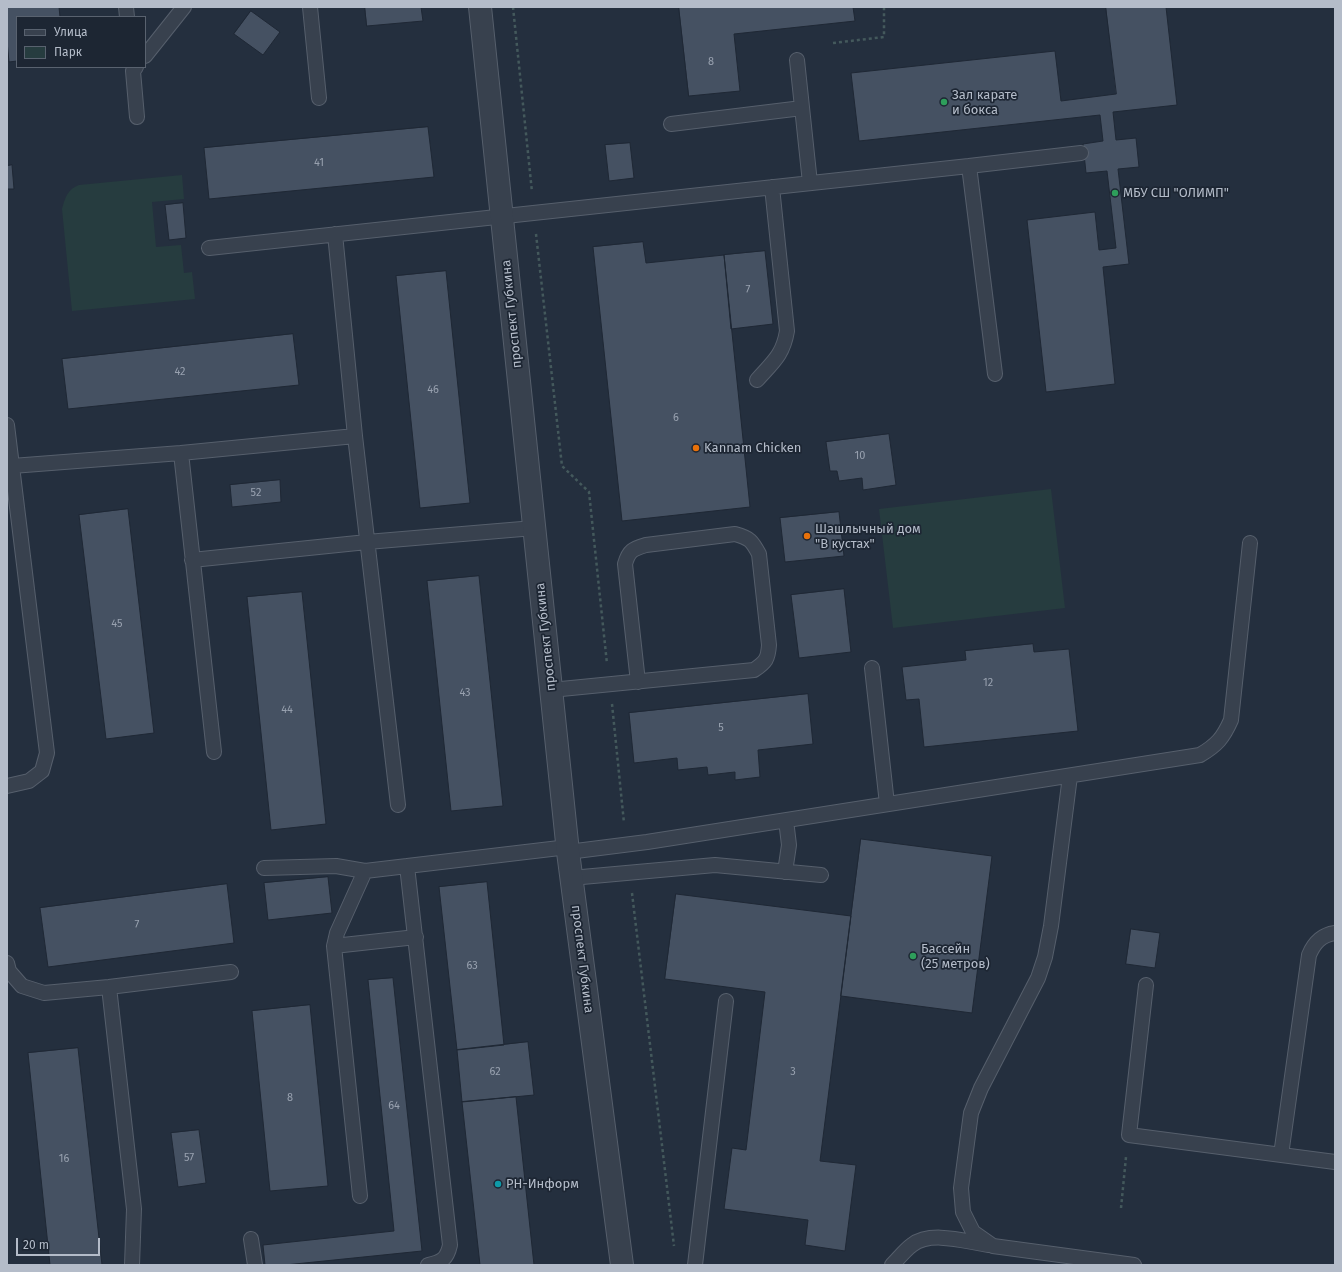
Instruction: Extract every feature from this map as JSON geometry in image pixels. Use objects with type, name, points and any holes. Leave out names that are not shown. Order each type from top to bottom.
[{"type":"street","name":"проспект Губкина","points":[[480,7],[571,878],[622,1265]]},
{"type":"lane","points":[[146,55],[184,7]]},
{"type":"lane","points":[[310,7],[319,98]]},
{"type":"lane","points":[[797,60],[810,183]]},
{"type":"lane","points":[[134,68],[137,117]]},
{"type":"lane","points":[[671,124],[802,108]]},
{"type":"lane","points":[[209,248],[1081,153]]},
{"type":"lane","points":[[969,166],[995,374]]},
{"type":"lane","points":[[757,380],[778,356],[785,344],[787,331],[772,187]]},
{"type":"lane","points":[[335,234],[355,436],[398,805]]},
{"type":"lane","points":[[7,425],[47,753],[42,771],[29,781],[7,786]]},
{"type":"lane","points":[[12,466],[180,453],[355,436]]},
{"type":"lane","points":[[180,453],[214,752]]},
{"type":"lane","points":[[192,560],[367,542],[534,528]]},
{"type":"lane","points":[[551,690],[610,685],[754,670],[763,664],[768,656],[769,645],[759,554],[754,543],[747,537],[735,534],[646,545],[633,548],[625,564],[638,682]]},
{"type":"lane","points":[[264,868],[336,866],[365,871],[647,842],[1200,755],[1213,748],[1224,735],[1230,720],[1250,543]]},
{"type":"lane","points":[[872,668],[887,804]]},
{"type":"lane","points":[[993,1246],[973,1232],[963,1212],[961,1188],[971,1113],[981,1088],[1038,978],[1045,957],[1051,926],[1070,776]]},
{"type":"lane","points":[[785,872],[789,845],[786,820]]},
{"type":"lane","points":[[571,878],[715,865],[821,875]]},
{"type":"lane","points":[[407,866],[450,1245],[448,1254],[441,1261],[428,1265]]},
{"type":"lane","points":[[360,1196],[334,946],[337,933],[365,871]]},
{"type":"lane","points":[[1280,1155],[1309,955],[1314,944],[1323,936],[1335,933]]},
{"type":"lane","points":[[334,946],[416,937]]},
{"type":"lane","points":[[7,963],[9,971],[22,986],[44,993],[109,987],[231,972]]},
{"type":"lane","points":[[1146,984],[1129,1135],[1335,1162]]},
{"type":"lane","points":[[109,987],[134,1209],[132,1265]]},
{"type":"lane","points":[[695,1265],[726,1001]]},
{"type":"lane","points":[[892,1265],[913,1244],[925,1238],[936,1237],[1134,1265]]},
{"type":"lane","points":[[251,1239],[255,1265]]},
{"type":"path","points":[[513,7],[562,466],[589,492],[626,844]]},
{"type":"path","points":[[833,43],[884,37],[884,7]]},
{"type":"path","points":[[630,872],[674,1249]]},
{"type":"path","points":[[1120,1208],[1129,1135]]},
{"type":"green space","points":[[182,175],[184,199],[152,202],[156,247],[181,245],[184,273],[192,272],[195,299],[72,311],[62,209],[66,197],[70,191],[79,185]]},
{"type":"green space","points":[[1051,489],[1065,608],[893,628],[879,509]]},
{"type":"building","points":[[7,7],[59,7],[60,16],[16,16],[16,61],[9,62],[7,41]]},
{"type":"building","points":[[365,7],[421,7],[423,21],[367,26]]},
{"type":"building","points":[[679,7],[853,7],[855,21],[734,34],[740,91],[689,96]]},
{"type":"building","name":"МБУ СШ \"ОЛИМП\"","points":[[1106,7],[1166,7],[1177,105],[1113,112],[1116,140],[1136,138],[1139,167],[1118,169],[1129,264],[1103,267],[1115,384],[1046,392],[1027,220],[1095,212],[1099,250],[1116,248],[1107,171],[1086,173],[1083,144],[1103,141],[1100,115],[859,141],[851,73],[1055,51],[1061,101],[1116,94]]},
{"type":"building","points":[[251,11],[280,32],[263,55],[234,34]]},
{"type":"building","points":[[428,127],[434,177],[209,199],[204,148]]},
{"type":"building","points":[[630,143],[634,178],[609,181],[605,145]]},
{"type":"building","points":[[12,165],[14,189],[7,189],[7,166]]},
{"type":"building","points":[[183,203],[186,238],[169,240],[165,205]]},
{"type":"building","points":[[643,242],[646,263],[724,255],[750,507],[622,521],[593,247]]},
{"type":"building","points":[[765,251],[773,324],[731,329],[724,255]]},
{"type":"building","points":[[446,271],[470,503],[420,508],[396,276]]},
{"type":"building","points":[[293,334],[299,385],[68,409],[62,359]]},
{"type":"building","points":[[889,434],[896,485],[863,490],[862,478],[839,481],[837,471],[830,471],[826,442]]},
{"type":"building","points":[[280,480],[281,502],[232,507],[230,485]]},
{"type":"building","points":[[128,509],[154,733],[106,739],[79,515]]},
{"type":"building","points":[[839,512],[844,556],[785,562],[780,518]]},
{"type":"building","points":[[479,576],[503,806],[451,811],[427,581]]},
{"type":"building","points":[[844,589],[851,652],[799,658],[791,595]]},
{"type":"building","points":[[302,592],[326,824],[271,830],[247,597]]},
{"type":"building","points":[[1033,644],[1034,652],[1069,649],[1078,731],[924,747],[919,699],[906,700],[902,667],[966,660],[965,651]]},
{"type":"building","points":[[808,694],[813,744],[758,750],[760,777],[735,780],[735,772],[708,775],[707,767],[678,770],[677,758],[634,763],[629,713]]},
{"type":"building","name":"Бассейн (25 метров)","points":[[861,839],[992,856],[972,1013],[841,996]]},
{"type":"building","points":[[328,877],[332,913],[268,920],[264,883]]},
{"type":"building","points":[[487,882],[504,1045],[457,1050],[439,887]]},
{"type":"building","points":[[227,884],[234,943],[48,967],[40,908]]},
{"type":"building","points":[[676,894],[851,916],[820,1161],[856,1165],[845,1251],[805,1245],[808,1220],[724,1209],[732,1148],[746,1150],[765,992],[665,979]]},
{"type":"building","points":[[1131,929],[1160,933],[1155,968],[1126,964]]},
{"type":"building","points":[[393,978],[422,1251],[285,1265],[265,1265],[263,1245],[394,1231],[368,980]]},
{"type":"building","points":[[310,1005],[328,1186],[270,1191],[252,1011]]},
{"type":"building","points":[[528,1042],[534,1095],[462,1102],[457,1050]]},
{"type":"building","points":[[78,1048],[102,1265],[50,1265],[28,1053]]},
{"type":"building","name":"РН-Информ","points":[[516,1097],[534,1265],[480,1265],[462,1102]]},
{"type":"building","points":[[199,1130],[206,1183],[178,1187],[171,1133]]},
{"type":"place","name":"Зал карате и бокса","points":[[944,102]]},
{"type":"place","name":"МБУ СШ \"ОЛИМП\"","points":[[1115,193]]},
{"type":"place","name":"Kannam Chicken","points":[[696,448]]},
{"type":"place","name":"Шашлычный дом \"В кустах\"","points":[[807,536]]},
{"type":"place","name":"Бассейн (25 метров)","points":[[913,956]]},
{"type":"place","name":"РН-Информ","points":[[498,1184]]}]
